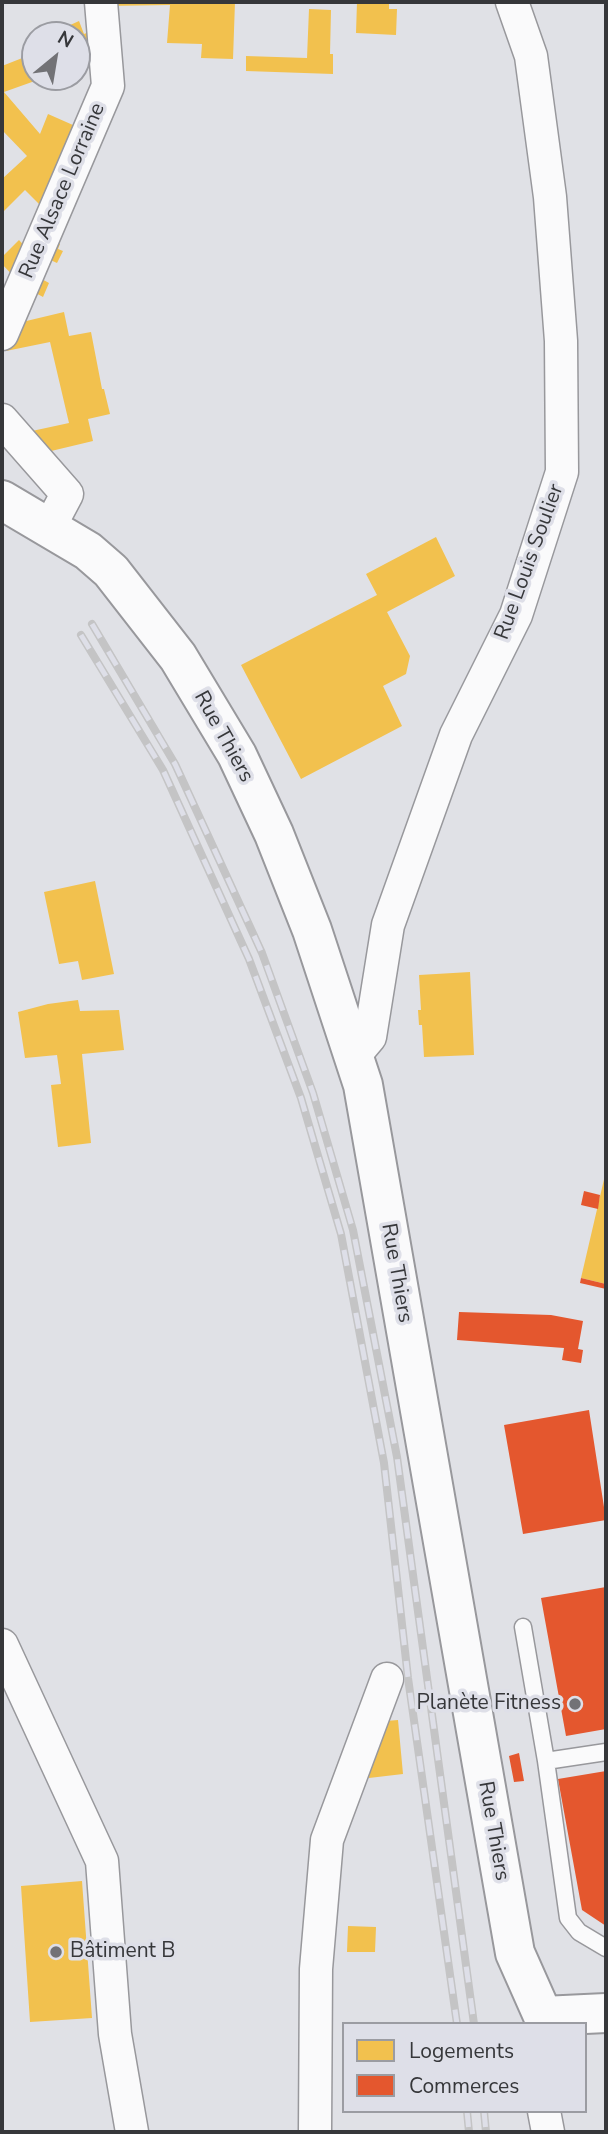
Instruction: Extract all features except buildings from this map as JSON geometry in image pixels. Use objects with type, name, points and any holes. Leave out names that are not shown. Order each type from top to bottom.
[{"type":"street","name":"Rue Alsace Lorraine","points":[[2,334],[108,86],[101,2]]},
{"type":"street","name":"Rue Louis Soulier","points":[[354,1056],[370,1037],[388,925],[456,735],[516,615],[562,472],[561,341],[550,197],[531,56],[512,2]]},
{"type":"street","points":[[2,420],[67,494],[49,528]]},
{"type":"street","name":"Rue Thiers","points":[[2,500],[88,551],[111,571],[178,657],[237,755],[274,834],[312,930],[363,1085],[515,1953],[543,2020]]},
{"type":"street","points":[[2,1645],[102,1861],[115,2034],[132,2132]]},
{"type":"street","points":[[315,2132],[316,1969],[327,1840],[387,1679]]},
{"type":"street","points":[[543,2020],[606,2013]]},
{"type":"street","points":[[544,2113],[548,2132]]},
{"type":"lane","points":[[523,1627],[546,1761],[568,1918],[579,1932],[606,1948]]},
{"type":"lane","points":[[546,1761],[606,1752]]},
{"type":"railway","points":[[92,624],[175,764],[262,953],[313,1093],[353,1230],[397,1457],[474,2022]]},
{"type":"railway","points":[[81,635],[163,770],[249,959],[301,1098],[341,1234],[384,1463],[408,1678],[457,2022]]},
{"type":"railway","points":[[467,2113],[469,2132]]},
{"type":"railway","points":[[484,2113],[486,2132]]},
{"type":"place","name":"Planète Fitness","points":[[575,1704]]},
{"type":"place","name":"Bâtiment B","points":[[56,1952]]}]
